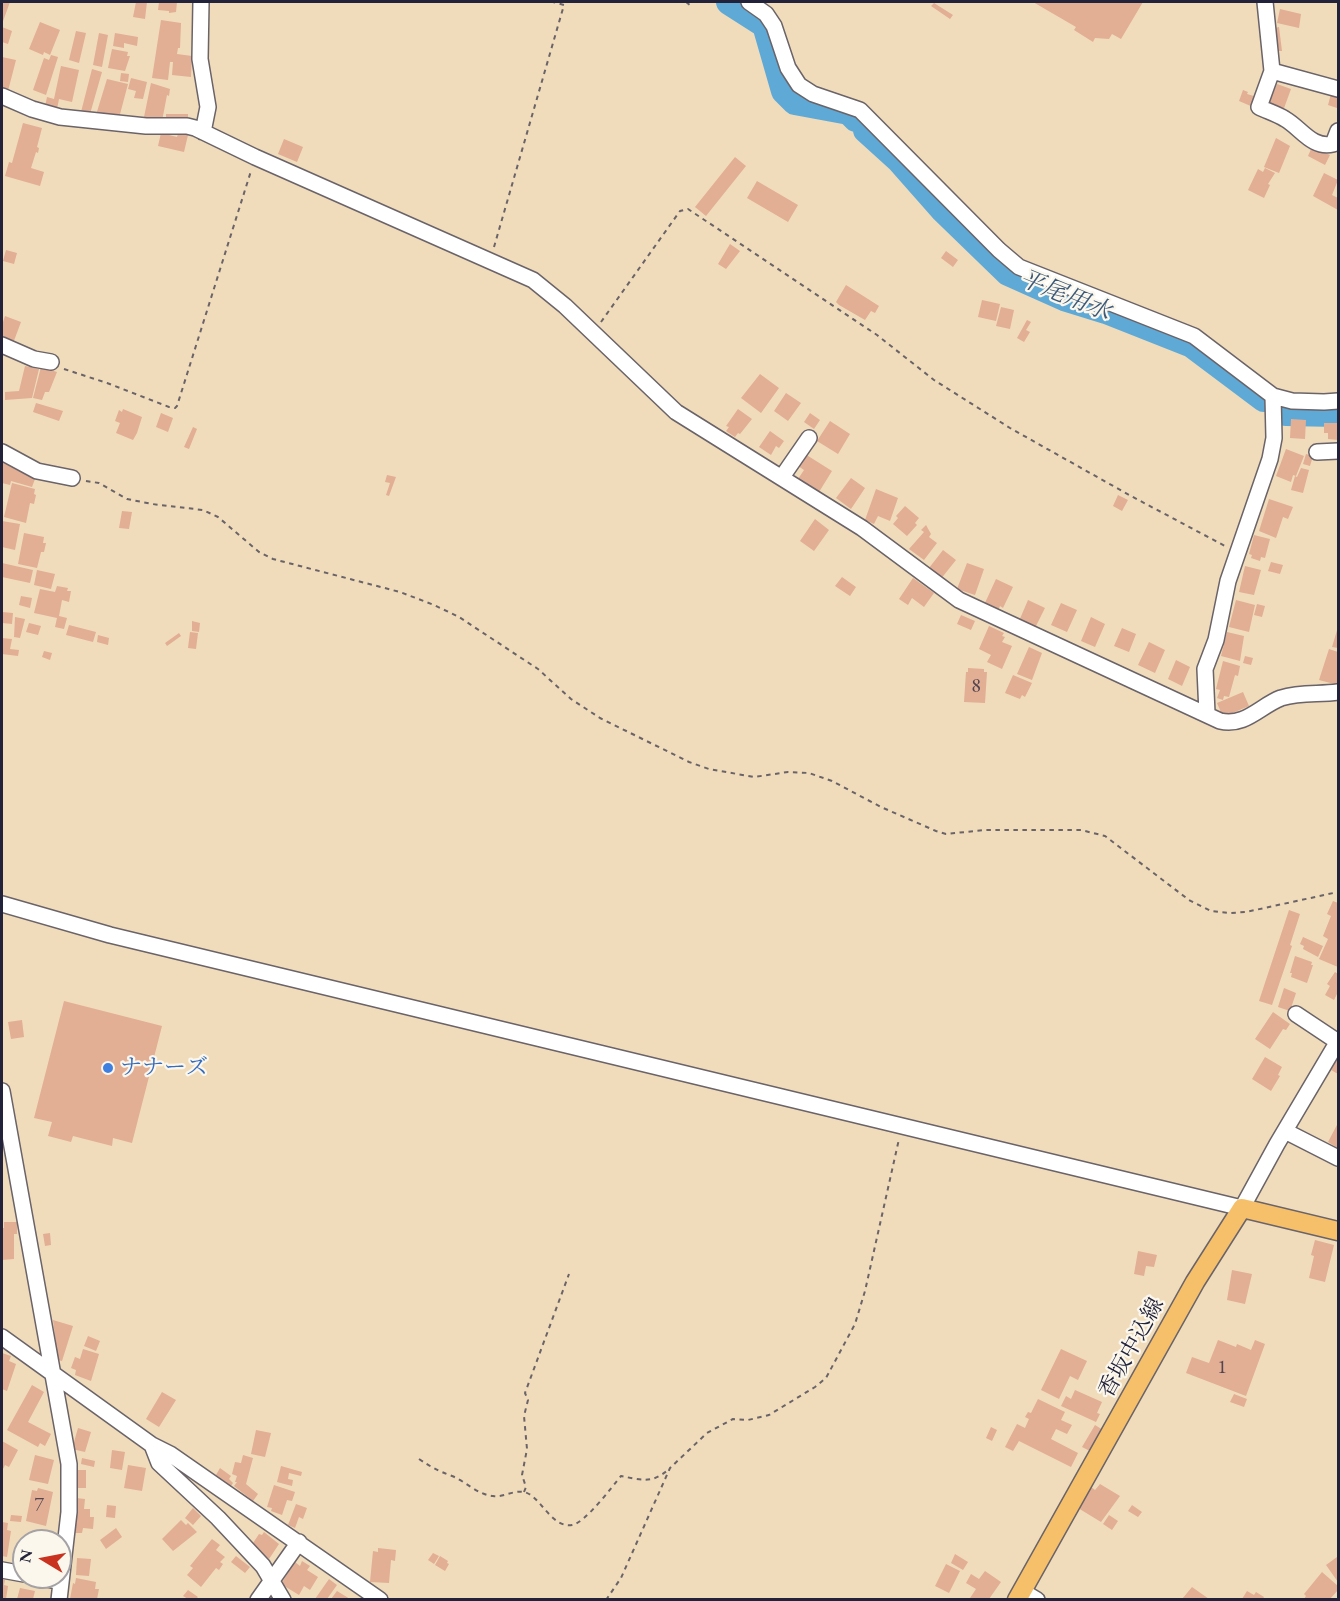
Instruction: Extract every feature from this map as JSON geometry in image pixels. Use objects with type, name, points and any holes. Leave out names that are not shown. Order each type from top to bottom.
[{"type":"main road","points":[[1242,1208],[1338,1231]]},
{"type":"main road","name":"香坂中込線","points":[[1026,1597],[1196,1282],[1242,1208]]},
{"type":"street","points":[[201,2],[200,59],[208,107],[203,132]]},
{"type":"street","points":[[749,2],[766,14],[774,26],[788,68],[799,85],[813,94],[860,110],[1019,267],[1194,336],[1273,396],[1292,401],[1338,401]]},
{"type":"street","points":[[1265,2],[1272,71],[1259,106],[1285,119],[1316,143],[1333,144],[1338,131]]},
{"type":"street","points":[[1272,71],[1338,89]]},
{"type":"street","points":[[2,96],[32,109],[60,117],[146,126],[187,126],[533,280],[549,291],[676,412],[862,528],[959,600],[1207,713],[1231,723],[1245,720],[1288,696],[1311,692],[1338,692]]},
{"type":"street","points":[[2,345],[34,359],[51,362]]},
{"type":"street","points":[[1207,713],[1204,669],[1216,640],[1228,581],[1270,459],[1274,438],[1273,396]]},
{"type":"street","points":[[782,477],[809,438]]},
{"type":"street","points":[[1317,452],[1338,451]]},
{"type":"street","points":[[2,452],[37,471],[72,478]]},
{"type":"street","points":[[2,904],[100,933],[1242,1208],[1338,1042],[1296,1014]]},
{"type":"street","points":[[2,1090],[34,1280],[69,1464],[67,1529]]},
{"type":"street","points":[[1285,1131],[1338,1158]]},
{"type":"street","points":[[2,1338],[152,1445],[170,1454],[380,1599]]},
{"type":"street","points":[[152,1445],[159,1463],[218,1518],[257,1560],[273,1580],[283,1599]]},
{"type":"street","points":[[258,1599],[299,1542]]},
{"type":"path","points":[[490,261],[564,4],[553,2]]},
{"type":"path","points":[[686,2],[691,6]]},
{"type":"path","points":[[51,362],[58,367],[169,407],[177,406],[255,157]]},
{"type":"path","points":[[593,333],[680,211],[688,209],[877,335],[934,380],[1010,428],[1239,553]]},
{"type":"path","points":[[72,478],[99,483],[127,499],[203,510],[218,517],[259,552],[273,559],[421,598],[459,617],[538,669],[571,699],[600,718],[689,762],[709,769],[754,777],[788,772],[809,773],[832,781],[881,807],[946,834],[986,830],[1081,830],[1105,836],[1189,900],[1211,911],[1246,912],[1338,892]]},
{"type":"path","points":[[419,1460],[439,1472],[495,1497],[519,1491],[529,1494],[562,1524],[569,1526],[577,1524],[621,1476],[644,1481],[657,1479],[707,1433],[732,1419],[748,1420],[769,1414],[815,1387],[826,1378],[855,1324],[865,1291],[902,1127]]},
{"type":"path","points":[[524,1492],[526,1487],[522,1475],[526,1449],[524,1416],[528,1400],[525,1392],[569,1274]]},
{"type":"path","points":[[606,1599],[621,1578],[670,1468]]},
{"type":"building","points":[[2,2],[10,2],[2,24]]},
{"type":"building","points":[[136,2],[147,2],[145,19],[133,17]]},
{"type":"building","points":[[159,2],[177,2],[176,12],[158,10]]},
{"type":"building","points":[[1033,2],[1143,2],[1121,39],[1112,34],[1109,39],[1095,38],[1093,42],[1074,30],[1076,27]]},
{"type":"building","points":[[934,3],[953,15],[950,19],[931,6]]},
{"type":"building","points":[[1280,9],[1301,14],[1299,28],[1277,23]]},
{"type":"building","points":[[161,20],[181,23],[180,48],[177,54],[192,56],[191,77],[172,75],[173,62],[170,62],[168,80],[152,78]]},
{"type":"building","points":[[40,22],[60,30],[50,55],[44,52],[43,55],[29,49]]},
{"type":"building","points":[[2,27],[12,31],[8,44],[2,42]]},
{"type":"building","points":[[1279,27],[1282,51],[1279,51],[1275,28]]},
{"type":"building","points":[[76,31],[86,33],[79,63],[69,60]]},
{"type":"building","points":[[99,33],[108,35],[102,67],[93,65]]},
{"type":"building","points":[[115,33],[138,37],[137,46],[124,43],[124,48],[113,46]]},
{"type":"building","points":[[112,49],[128,52],[127,56],[130,56],[125,71],[108,68]]},
{"type":"building","points":[[51,55],[58,57],[46,95],[33,90],[44,58],[49,60]]},
{"type":"building","points":[[2,57],[16,60],[8,91],[2,90]]},
{"type":"building","points":[[61,66],[79,70],[72,102],[59,99],[57,109],[45,107],[47,97],[54,99]]},
{"type":"building","points":[[92,69],[102,72],[90,114],[81,112]]},
{"type":"building","points":[[121,73],[129,74],[128,82],[120,81]]},
{"type":"building","points":[[131,78],[147,82],[143,99],[134,98],[136,91],[128,89]]},
{"type":"building","points":[[107,79],[128,84],[119,118],[96,115]]},
{"type":"building","points":[[151,83],[170,89],[162,121],[144,117]]},
{"type":"building","points":[[1277,84],[1291,89],[1283,111],[1268,105]]},
{"type":"building","points":[[1243,90],[1257,97],[1253,107],[1239,101]]},
{"type":"building","points":[[1331,94],[1338,96],[1337,108],[1328,105]]},
{"type":"building","points":[[166,114],[188,114],[188,121],[166,121]]},
{"type":"building","points":[[23,123],[42,128],[37,147],[39,148],[38,153],[36,152],[31,168],[44,172],[40,186],[5,176],[9,162],[12,163]]},
{"type":"building","points":[[161,133],[177,137],[178,134],[188,135],[184,152],[158,146]]},
{"type":"building","points":[[1276,138],[1290,146],[1279,173],[1264,167]]},
{"type":"building","points":[[284,139],[303,147],[297,162],[278,154]]},
{"type":"building","points":[[1312,147],[1330,155],[1325,165],[1308,156]]},
{"type":"building","points":[[735,157],[746,166],[706,216],[695,207]]},
{"type":"building","points":[[1265,168],[1275,173],[1268,184],[1270,185],[1264,198],[1248,190],[1258,169],[1263,172]]},
{"type":"building","points":[[1324,173],[1338,180],[1332,195],[1338,198],[1338,210],[1313,196]]},
{"type":"building","points":[[757,181],[798,205],[788,222],[747,198]]},
{"type":"building","points":[[730,244],[740,251],[726,269],[718,264]]},
{"type":"building","points":[[6,250],[17,253],[14,264],[3,261]]},
{"type":"building","points":[[946,251],[958,260],[953,267],[941,258]]},
{"type":"building","points":[[846,285],[879,306],[875,313],[871,311],[865,320],[839,305],[836,302]]},
{"type":"building","points":[[982,300],[1000,304],[996,321],[978,317]]},
{"type":"building","points":[[1001,307],[1014,310],[1010,329],[996,326]]},
{"type":"building","points":[[5,316],[21,322],[12,346],[2,342],[2,325]]},
{"type":"building","points":[[1027,320],[1031,322],[1026,330],[1030,332],[1024,342],[1017,338]]},
{"type":"building","points":[[25,366],[39,369],[32,398],[5,400],[5,392],[19,391]]},
{"type":"building","points":[[41,367],[57,372],[49,392],[45,392],[42,400],[33,398]]},
{"type":"building","points":[[760,374],[779,388],[761,413],[741,398]]},
{"type":"building","points":[[786,393],[801,403],[788,421],[774,411]]},
{"type":"building","points":[[36,403],[63,411],[59,421],[33,412]]},
{"type":"building","points":[[123,409],[142,417],[133,440],[116,433],[120,423],[115,421],[119,410],[122,412]]},
{"type":"building","points":[[738,409],[752,419],[735,437],[726,431],[729,427],[726,426]]},
{"type":"building","points":[[161,413],[173,418],[168,432],[156,427]]},
{"type":"building","points":[[810,413],[820,420],[814,429],[804,422]]},
{"type":"building","points":[[1291,419],[1306,420],[1305,439],[1290,438]]},
{"type":"building","points":[[830,421],[850,434],[838,454],[817,441]]},
{"type":"building","points":[[1324,423],[1338,423],[1338,440],[1328,439],[1328,433],[1324,433]]},
{"type":"building","points":[[193,427],[197,429],[189,449],[184,447]]},
{"type":"building","points":[[770,431],[784,441],[779,448],[776,446],[771,455],[759,447]]},
{"type":"building","points":[[1286,449],[1304,456],[1291,482],[1276,476]]},
{"type":"building","points":[[805,454],[832,471],[819,492],[798,479],[804,470],[798,466]]},
{"type":"building","points":[[1306,454],[1313,456],[1310,466],[1303,464]]},
{"type":"building","points":[[2,462],[25,469],[35,479],[32,487],[11,481],[10,485],[2,483]]},
{"type":"building","points":[[1301,468],[1309,470],[1303,493],[1291,490],[1295,476],[1297,477]]},
{"type":"building","points":[[387,475],[396,477],[389,496],[386,495],[390,483],[385,482]]},
{"type":"building","points":[[851,478],[865,488],[851,509],[836,498]]},
{"type":"building","points":[[12,483],[35,489],[34,504],[30,503],[26,523],[4,517]]},
{"type":"building","points":[[876,489],[898,498],[890,521],[878,516],[874,524],[865,520]]},
{"type":"building","points":[[1118,495],[1128,500],[1122,511],[1113,506]]},
{"type":"building","points":[[1269,499],[1293,507],[1288,519],[1283,517],[1276,538],[1259,531]]},
{"type":"building","points":[[905,506],[919,518],[915,523],[917,525],[907,536],[893,524],[898,518],[896,516]]},
{"type":"building","points":[[122,511],[132,512],[129,529],[119,528]]},
{"type":"building","points":[[815,519],[829,530],[814,551],[800,541]]},
{"type":"building","points":[[2,521],[20,524],[15,550],[2,547]]},
{"type":"building","points":[[926,525],[931,534],[929,537],[937,543],[924,560],[909,549],[924,532],[921,530]]},
{"type":"building","points":[[24,533],[44,537],[43,543],[46,543],[44,552],[41,552],[37,568],[18,564]]},
{"type":"building","points":[[1254,535],[1270,539],[1265,558],[1261,557],[1260,561],[1251,558],[1252,555],[1249,554]]},
{"type":"building","points":[[943,550],[956,560],[940,580],[931,573],[933,571],[929,568]]},
{"type":"building","points":[[1271,562],[1283,565],[1280,574],[1268,571]]},
{"type":"building","points":[[2,563],[33,570],[30,583],[2,577]]},
{"type":"building","points":[[967,563],[984,569],[975,595],[957,589]]},
{"type":"building","points":[[1245,566],[1261,570],[1254,595],[1239,592]]},
{"type":"building","points":[[37,570],[55,574],[51,589],[34,585]]},
{"type":"building","points":[[842,577],[856,587],[850,596],[835,586]]},
{"type":"building","points":[[913,578],[934,593],[924,607],[912,598],[908,605],[899,599]]},
{"type":"building","points":[[996,579],[1013,587],[1003,608],[1000,606],[998,611],[984,605]]},
{"type":"building","points":[[57,586],[68,588],[67,591],[71,591],[69,602],[62,600],[59,616],[67,618],[64,629],[55,627],[57,618],[34,613],[40,589],[55,592]]},
{"type":"building","points":[[21,596],[32,598],[30,608],[19,605]]},
{"type":"building","points":[[1028,600],[1045,608],[1035,628],[1019,621]]},
{"type":"building","points":[[1236,600],[1255,605],[1249,632],[1229,627]]},
{"type":"building","points":[[1061,603],[1077,610],[1067,632],[1051,625]]},
{"type":"building","points":[[1257,604],[1265,606],[1262,617],[1254,615]]},
{"type":"building","points":[[2,612],[13,613],[12,624],[2,623]]},
{"type":"building","points":[[961,615],[975,621],[971,630],[957,624]]},
{"type":"building","points":[[15,617],[25,619],[20,638],[14,637]]},
{"type":"building","points":[[1091,617],[1105,624],[1095,647],[1081,641]]},
{"type":"building","points":[[192,621],[200,623],[199,632],[192,631]]},
{"type":"building","points":[[29,623],[41,626],[38,635],[26,632]]},
{"type":"building","points":[[69,625],[96,632],[93,642],[66,635]]},
{"type":"building","points":[[989,626],[1004,633],[1002,636],[1005,637],[1002,642],[1012,646],[1002,669],[987,662],[991,655],[979,649]]},
{"type":"building","points":[[1338,627],[1338,648],[1332,647]]},
{"type":"building","points":[[1122,628],[1136,634],[1129,652],[1114,646]]},
{"type":"building","points":[[190,632],[198,633],[196,649],[188,648]]},
{"type":"building","points":[[1227,632],[1244,636],[1240,661],[1221,656]]},
{"type":"building","points":[[179,633],[181,636],[167,646],[165,643]]},
{"type":"building","points":[[98,635],[109,638],[108,645],[97,642]]},
{"type":"building","points":[[2,638],[12,639],[10,649],[19,650],[18,656],[2,654]]},
{"type":"building","points":[[1149,642],[1165,650],[1155,673],[1138,665]]},
{"type":"building","points":[[1029,647],[1042,653],[1032,680],[1017,674]]},
{"type":"building","points":[[1329,649],[1338,652],[1338,685],[1319,680]]},
{"type":"building","points":[[44,651],[52,653],[50,660],[42,657]]},
{"type":"building","points":[[1245,656],[1253,658],[1251,665],[1243,663]]},
{"type":"building","points":[[1176,660],[1190,667],[1182,686],[1168,679]]},
{"type":"building","points":[[1223,661],[1240,666],[1229,697],[1224,696],[1223,700],[1217,698],[1220,690],[1216,689]]},
{"type":"building","points":[[968,668],[984,669],[984,672],[987,672],[985,703],[964,702]]},
{"type":"building","points":[[1013,675],[1032,683],[1025,697],[1022,695],[1020,699],[1005,693]]},
{"type":"building","points":[[1243,692],[1249,706],[1223,717],[1217,703]]},
{"type":"building","points":[[1333,901],[1338,903],[1338,967],[1319,959],[1328,939],[1323,936],[1331,916],[1327,914]]},
{"type":"building","points":[[1289,910],[1300,914],[1272,1005],[1259,1001]]},
{"type":"building","points":[[1303,937],[1323,946],[1318,957],[1303,949],[1304,946],[1300,944]]},
{"type":"building","points":[[1295,956],[1312,962],[1307,983],[1291,977]]},
{"type":"building","points":[[1335,972],[1338,974],[1338,995],[1334,1000],[1325,995],[1330,986],[1327,984]]},
{"type":"building","points":[[1284,988],[1296,993],[1290,1011],[1278,1007]]},
{"type":"building","points":[[64,1001],[162,1026],[132,1143],[113,1138],[112,1146],[73,1136],[71,1142],[48,1136],[52,1122],[34,1118]]},
{"type":"building","points":[[1273,1012],[1290,1024],[1286,1030],[1283,1029],[1270,1049],[1255,1039]]},
{"type":"building","points":[[22,1020],[24,1037],[11,1039],[8,1022]]},
{"type":"building","points":[[1265,1057],[1282,1067],[1278,1075],[1280,1076],[1271,1091],[1252,1079]]},
{"type":"building","points":[[1338,1057],[1338,1074],[1331,1070]]},
{"type":"building","points":[[1338,1123],[1338,1148],[1328,1142]]},
{"type":"building","points":[[4,1222],[17,1222],[17,1234],[14,1234],[14,1259],[2,1260]]},
{"type":"building","points":[[50,1233],[51,1245],[45,1246],[43,1234]]},
{"type":"building","points":[[1315,1240],[1334,1245],[1325,1282],[1309,1278]]},
{"type":"building","points":[[1138,1251],[1157,1255],[1154,1267],[1146,1266],[1144,1276],[1134,1274]]},
{"type":"building","points":[[1232,1270],[1252,1274],[1245,1304],[1227,1300]]},
{"type":"building","points":[[53,1320],[73,1326],[62,1361],[58,1360]]},
{"type":"building","points":[[88,1336],[100,1341],[96,1351],[84,1346]]},
{"type":"building","points":[[1218,1340],[1251,1350],[1255,1340],[1265,1344],[1246,1396],[1186,1373],[1192,1357],[1209,1363]]},
{"type":"building","points":[[83,1349],[99,1354],[91,1381],[75,1375],[76,1370],[71,1368],[75,1357],[80,1359]]},
{"type":"building","points":[[1061,1349],[1087,1361],[1078,1380],[1070,1376],[1059,1399],[1041,1390]]},
{"type":"building","points":[[2,1353],[11,1356],[9,1361],[16,1364],[7,1391],[2,1389]]},
{"type":"building","points":[[32,1385],[44,1392],[28,1422],[51,1434],[45,1446],[40,1443],[38,1447],[7,1430]]},
{"type":"building","points":[[1075,1390],[1102,1402],[1096,1422],[1061,1406],[1066,1396],[1071,1399]]},
{"type":"building","points":[[162,1392],[176,1400],[159,1427],[146,1419]]},
{"type":"building","points":[[1234,1394],[1247,1399],[1244,1407],[1230,1402]]},
{"type":"building","points":[[1038,1399],[1065,1412],[1061,1420],[1072,1425],[1067,1434],[1056,1429],[1051,1439],[1078,1453],[1071,1467],[1019,1441],[1013,1451],[1005,1447],[1017,1424],[1025,1428],[1029,1419],[1025,1417],[1028,1412],[1031,1413]]},
{"type":"building","points":[[1095,1425],[1103,1430],[1090,1451],[1082,1447]]},
{"type":"building","points":[[991,1427],[997,1430],[992,1441],[986,1438]]},
{"type":"building","points":[[78,1428],[91,1432],[85,1452],[72,1449]]},
{"type":"building","points":[[256,1430],[271,1433],[265,1457],[251,1454]]},
{"type":"building","points":[[2,1441],[18,1450],[9,1467],[5,1465],[2,1471]]},
{"type":"building","points":[[112,1450],[125,1452],[122,1470],[110,1468]]},
{"type":"building","points":[[35,1455],[54,1460],[48,1484],[29,1480]]},
{"type":"building","points":[[243,1455],[253,1458],[246,1484],[258,1494],[253,1501],[234,1486],[237,1482],[235,1482],[237,1476],[232,1474],[235,1462],[241,1463]]},
{"type":"building","points":[[82,1458],[95,1461],[94,1467],[81,1464]]},
{"type":"building","points":[[128,1465],[146,1468],[142,1491],[124,1488]]},
{"type":"building","points":[[281,1466],[302,1472],[301,1476],[289,1473],[288,1479],[293,1480],[292,1486],[277,1482]]},
{"type":"building","points":[[220,1468],[231,1476],[229,1479],[233,1483],[231,1486],[216,1475]]},
{"type":"building","points":[[75,1470],[86,1470],[86,1488],[75,1488]]},
{"type":"building","points":[[1100,1484],[1120,1496],[1101,1522],[1078,1508],[1090,1486],[1095,1490]]},
{"type":"building","points":[[274,1485],[295,1492],[292,1501],[287,1500],[282,1515],[267,1507]]},
{"type":"building","points":[[38,1488],[53,1492],[46,1526],[26,1521],[32,1490],[37,1491]]},
{"type":"building","points":[[76,1498],[85,1499],[84,1509],[90,1509],[90,1517],[94,1517],[93,1529],[83,1528],[82,1533],[75,1533],[78,1506],[76,1506]]},
{"type":"building","points":[[296,1504],[307,1508],[303,1519],[299,1517],[295,1528],[288,1525]]},
{"type":"building","points":[[107,1505],[116,1506],[115,1518],[106,1517]]},
{"type":"building","points":[[1132,1505],[1142,1512],[1138,1517],[1128,1511]]},
{"type":"building","points":[[193,1508],[201,1516],[193,1525],[185,1518]]},
{"type":"building","points":[[11,1515],[22,1516],[21,1522],[10,1521]]},
{"type":"building","points":[[1109,1515],[1118,1521],[1112,1530],[1103,1524]]},
{"type":"building","points":[[181,1520],[197,1532],[173,1551],[162,1539]]},
{"type":"building","points":[[2,1522],[8,1523],[7,1530],[11,1531],[7,1557],[2,1556]]},
{"type":"building","points":[[116,1528],[122,1537],[106,1549],[100,1540]]},
{"type":"building","points":[[264,1532],[279,1544],[269,1559],[251,1546],[259,1534],[262,1535]]},
{"type":"building","points":[[212,1539],[220,1545],[216,1550],[225,1557],[220,1562],[223,1564],[219,1570],[216,1568],[201,1587],[187,1575],[193,1568],[190,1566]]},
{"type":"building","points":[[378,1548],[396,1550],[395,1561],[391,1560],[389,1583],[370,1582],[373,1551],[378,1552]]},
{"type":"building","points":[[433,1553],[439,1556],[434,1564],[428,1560]]},
{"type":"building","points":[[955,1554],[968,1562],[963,1570],[951,1563]]},
{"type":"building","points":[[236,1556],[250,1567],[245,1573],[231,1562]]},
{"type":"building","points":[[440,1556],[449,1564],[445,1571],[435,1565]]},
{"type":"building","points":[[1337,1557],[1338,1559],[1338,1582],[1326,1565]]},
{"type":"building","points":[[77,1558],[91,1559],[89,1576],[76,1575]]},
{"type":"building","points":[[302,1561],[310,1566],[307,1570],[318,1577],[310,1590],[304,1586],[299,1595],[281,1584],[295,1562],[300,1566]]},
{"type":"building","points":[[946,1564],[960,1571],[949,1593],[935,1586]]},
{"type":"building","points":[[985,1571],[1001,1582],[989,1599],[970,1598],[976,1589],[966,1583],[971,1574],[979,1579]]},
{"type":"building","points":[[1322,1572],[1338,1586],[1338,1590],[1330,1599],[1304,1599],[1306,1596],[1304,1594]]},
{"type":"building","points":[[76,1578],[96,1582],[95,1589],[99,1589],[97,1599],[70,1599],[73,1583],[75,1584]]},
{"type":"building","points":[[2,1579],[5,1580],[4,1585],[8,1586],[6,1599],[2,1599]]},
{"type":"building","points":[[329,1579],[337,1585],[327,1599],[315,1599]]},
{"type":"building","points":[[1192,1587],[1209,1599],[1182,1599]]},
{"type":"building","points":[[20,1589],[35,1591],[33,1599],[17,1599]]},
{"type":"building","points":[[188,1590],[198,1597],[188,1599],[183,1596]]},
{"type":"building","points":[[337,1591],[350,1599],[331,1599]]},
{"type":"building","points":[[1247,1591],[1254,1595],[1256,1592],[1264,1597],[1263,1599],[1242,1599]]},
{"type":"waterway","name":"平尾用水","points":[[729,2],[765,25],[784,91],[795,102],[849,112],[856,119]]},
{"type":"waterway","name":"平尾用水","points":[[866,130],[898,159],[943,210],[1008,273],[1064,298],[1106,311],[1192,345],[1264,399]]},
{"type":"waterway","name":"平尾用水","points":[[1286,413],[1338,414]]},
{"type":"place","name":"ナナーズ","points":[[108,1068]]}]
